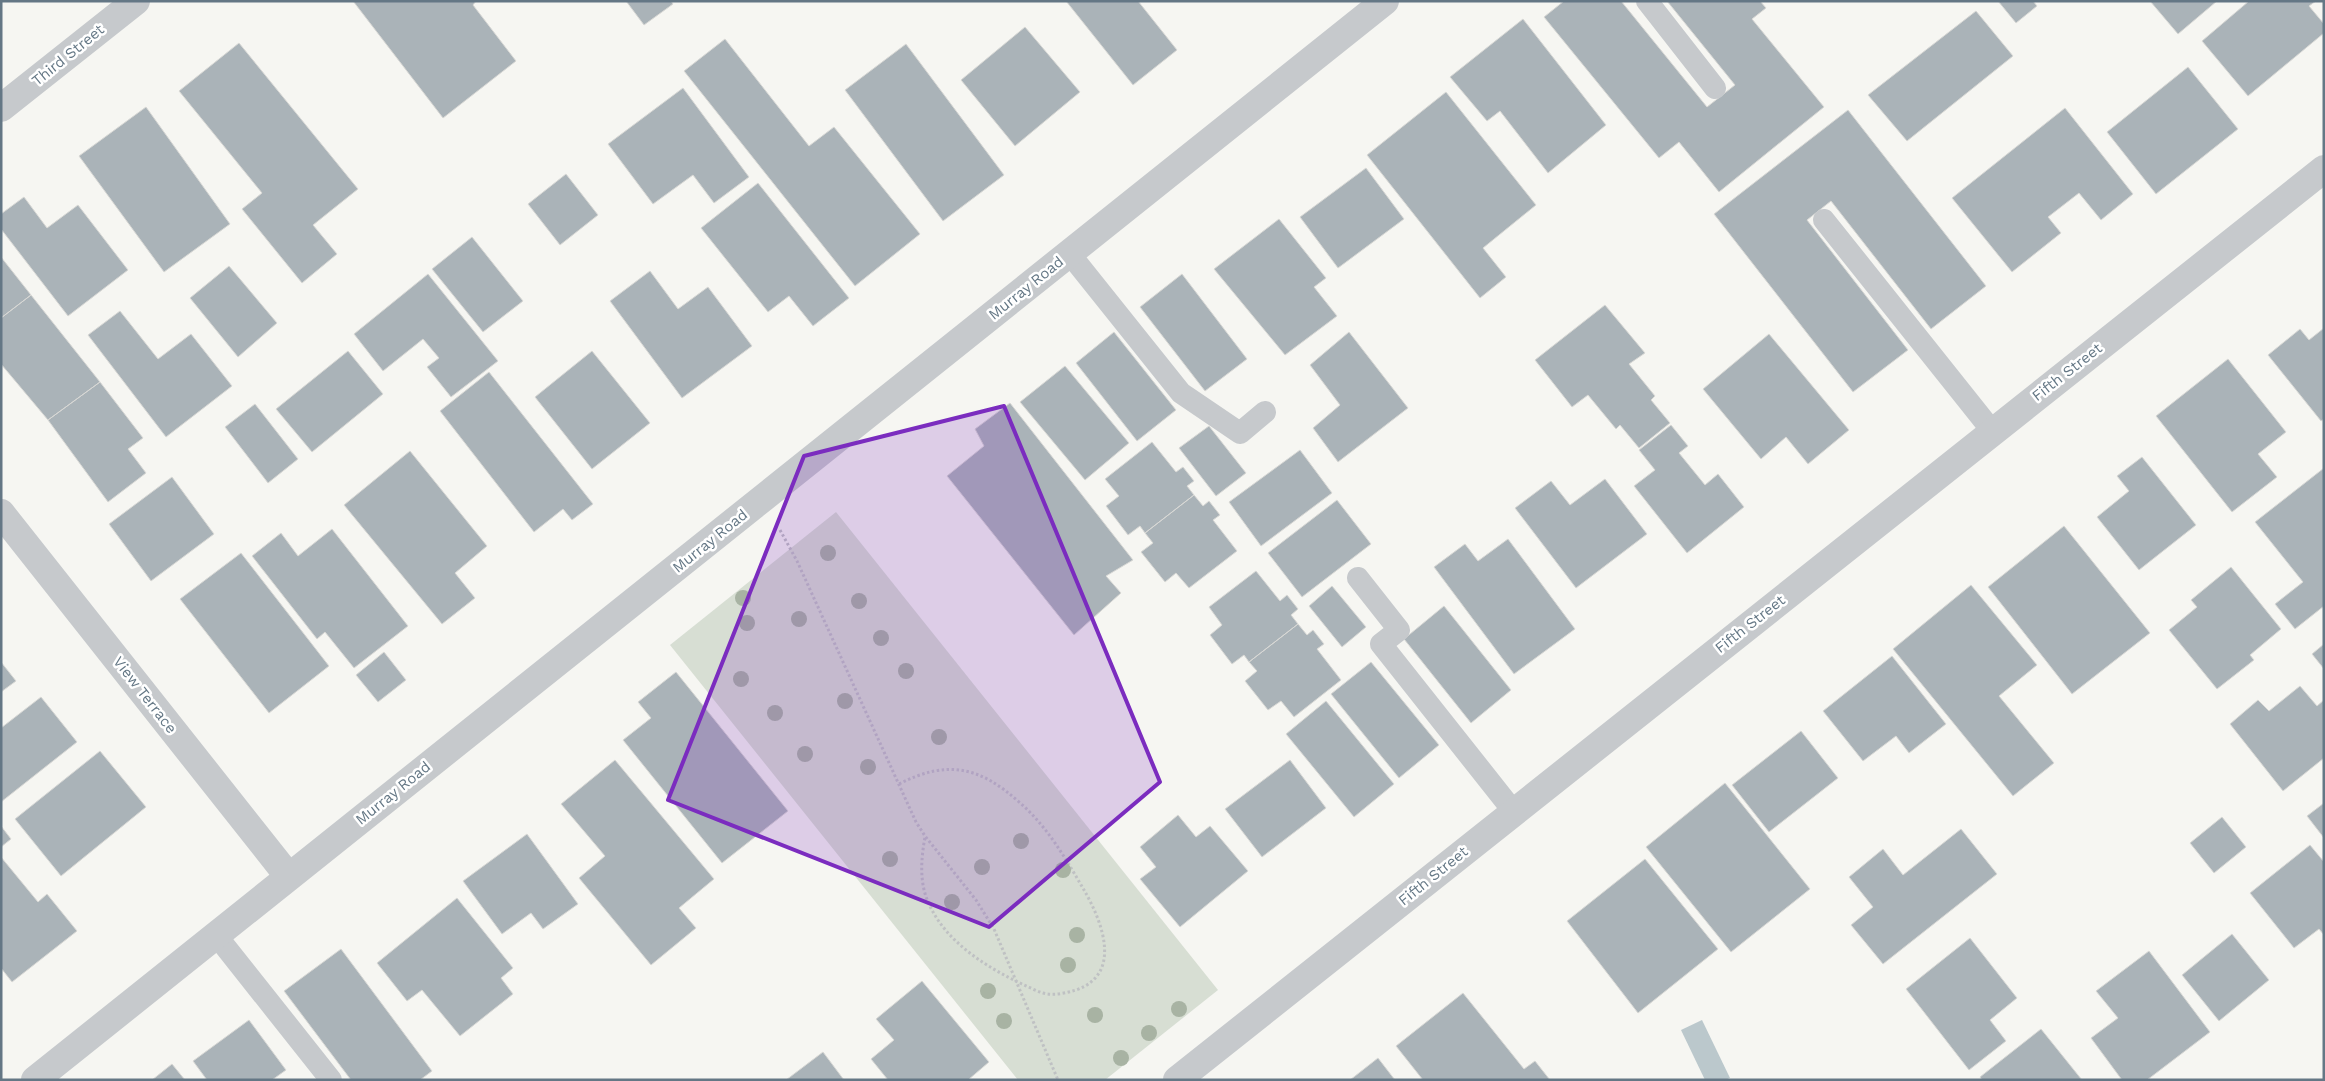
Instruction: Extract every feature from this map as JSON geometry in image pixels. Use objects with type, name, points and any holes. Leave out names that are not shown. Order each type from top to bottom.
[{"type":"street","name":"Third Street","points":[[1,108],[136,1]]},
{"type":"street","name":"Murray Road","points":[[35,1080],[1385,1]]},
{"type":"street","name":"Fifth Street","points":[[1177,1080],[2324,169]]},
{"type":"street","name":"View Terrace","points":[[1,513],[289,877]]},
{"type":"lane","points":[[1647,1],[1716,88]]},
{"type":"lane","points":[[1824,220],[1993,432]]},
{"type":"lane","points":[[1069,253],[1182,394],[1240,433],[1265,412]]},
{"type":"lane","points":[[1358,578],[1399,630],[1381,644],[1514,812]]},
{"type":"lane","points":[[216,935],[331,1080]]},
{"type":"path","points":[[762,499],[797,561],[899,784],[925,836],[976,900],[994,929],[1058,1080]]},
{"type":"path","points":[[899,784],[938,770],[971,770],[1002,787],[1030,812],[1069,864],[1092,903],[1106,949],[1104,966],[1096,978],[1081,988],[1064,994],[1043,993],[1015,981],[982,962],[950,936],[929,904],[922,877],[925,836]]},
{"type":"highlighted area","points":[[1004,406],[1160,782],[989,927],[668,800],[804,456]]},
{"type":"shaded area","points":[[836,512],[1218,990],[1105,1080],[1018,1080],[670,645]]},
{"type":"shaded area","points":[[1702,1020],[1730,1078],[1725,1080],[1705,1080],[1681,1030]]},
{"type":"building","points":[[353,1],[476,1],[473,5],[516,61],[443,118]]},
{"type":"building","points":[[626,1],[671,1],[673,4],[644,25]]},
{"type":"building","points":[[1066,1],[1138,1],[1177,50],[1133,85]]},
{"type":"building","points":[[1564,1],[1621,1],[1707,107],[1735,85],[1667,1],[1760,1],[1766,8],[1752,19],[1824,107],[1719,192],[1679,142],[1659,158],[1544,17]]},
{"type":"building","points":[[1998,1],[2033,1],[2037,6],[2016,23]]},
{"type":"building","points":[[2150,1],[2217,1],[2178,34]]},
{"type":"building","points":[[2249,1],[2316,1],[2309,6],[2324,24],[2324,33],[2248,96],[2202,41]]},
{"type":"building","points":[[1976,11],[2013,56],[1907,141],[1868,95]]},
{"type":"building","points":[[1523,19],[1606,125],[1548,173],[1500,111],[1487,121],[1450,77]]},
{"type":"building","points":[[1025,27],[1080,92],[1015,146],[961,80]]},
{"type":"building","points":[[725,39],[809,146],[834,127],[920,234],[855,286],[684,71]]},
{"type":"building","points":[[239,43],[358,189],[313,225],[337,254],[302,283],[242,209],[262,193],[179,91]]},
{"type":"building","points":[[906,44],[1004,175],[943,221],[845,90]]},
{"type":"building","points":[[2188,67],[2238,129],[2156,194],[2107,132]]},
{"type":"building","points":[[683,88],[749,177],[714,203],[693,175],[653,204],[608,144]]},
{"type":"building","points":[[1446,92],[1536,205],[1483,248],[1506,277],[1480,298],[1367,155]]},
{"type":"building","points":[[146,107],[230,224],[164,272],[79,156]]},
{"type":"building","points":[[2065,108],[2133,194],[2101,220],[2079,193],[2048,217],[2061,233],[2012,272],[1952,198]]},
{"type":"building","points":[[1848,110],[1986,286],[1931,329],[1831,201],[1807,220],[1908,350],[1853,392],[1714,214]]},
{"type":"building","points":[[1366,168],[1404,219],[1338,268],[1300,217]]},
{"type":"building","points":[[566,174],[598,215],[560,245],[528,204]]},
{"type":"building","points":[[758,183],[849,298],[813,326],[789,296],[768,312],[701,228]]},
{"type":"building","points":[[24,197],[47,228],[78,205],[128,270],[68,316],[1,229],[1,214]]},
{"type":"building","points":[[1279,219],[1326,278],[1314,287],[1337,316],[1285,355],[1214,269]]},
{"type":"building","points":[[472,237],[523,301],[483,332],[432,269]]},
{"type":"building","points":[[1,257],[31,295],[1,318]]},
{"type":"building","points":[[229,266],[277,323],[238,357],[190,298]]},
{"type":"building","points":[[650,271],[678,309],[708,287],[752,346],[682,398],[610,301]]},
{"type":"building","points":[[428,274],[498,361],[451,397],[427,367],[439,358],[423,339],[383,371],[354,334]]},
{"type":"building","points":[[1182,274],[1247,359],[1205,391],[1140,307]]},
{"type":"building","points":[[31,295],[100,382],[48,420],[1,364],[1,318]]},
{"type":"building","points":[[1605,305],[1645,353],[1629,364],[1655,396],[1651,400],[1670,423],[1639,448],[1620,425],[1616,429],[1588,395],[1572,407],[1535,360]]},
{"type":"building","points":[[120,311],[158,359],[191,334],[232,386],[166,437],[88,335]]},
{"type":"building","points":[[2324,328],[2324,419],[2321,421],[2268,355],[2300,329],[2309,340]]},
{"type":"building","points":[[1114,332],[1176,410],[1137,441],[1076,363]]},
{"type":"building","points":[[1349,332],[1408,408],[1338,462],[1313,428],[1340,405],[1310,365]]},
{"type":"building","points":[[1769,334],[1849,430],[1808,464],[1786,437],[1761,459],[1703,389]]},
{"type":"building","points":[[348,351],[383,394],[312,452],[276,409]]},
{"type":"building","points":[[592,351],[650,423],[592,469],[535,397]]},
{"type":"building","points":[[2228,359],[2286,432],[2258,454],[2277,477],[2232,512],[2156,416]]},
{"type":"building","points":[[1065,366],[1129,443],[1085,480],[1020,402]]},
{"type":"building","points":[[489,372],[593,504],[572,520],[563,509],[534,532],[440,411]]},
{"type":"building","points":[[100,382],[143,438],[128,449],[146,473],[108,502],[48,420]]},
{"type":"building","points":[[1010,403],[1133,560],[1106,576],[1121,593],[1074,635],[947,476],[984,446],[975,429]]},
{"type":"building","points":[[255,404],[298,459],[268,483],[225,427]]},
{"type":"building","points":[[1671,425],[1688,446],[1679,453],[1705,485],[1718,474],[1744,507],[1687,553],[1634,486],[1655,470],[1639,450]]},
{"type":"building","points":[[1209,426],[1246,473],[1216,496],[1179,448]]},
{"type":"building","points":[[1152,442],[1176,472],[1183,467],[1194,481],[1187,486],[1194,495],[1145,533],[1140,526],[1128,535],[1106,506],[1119,496],[1105,479]]},
{"type":"building","points":[[1300,450],[1332,493],[1261,546],[1229,502]]},
{"type":"building","points":[[410,451],[487,546],[455,573],[475,598],[442,624],[344,505]]},
{"type":"building","points":[[2142,457],[2196,525],[2139,570],[2097,517],[2129,491],[2117,476]]},
{"type":"building","points":[[2324,468],[2324,606],[2295,629],[2275,604],[2303,582],[2255,522]]},
{"type":"building","points":[[172,477],[214,534],[151,581],[109,524]]},
{"type":"building","points":[[1605,479],[1647,534],[1576,588],[1515,508],[1551,481],[1570,505]]},
{"type":"building","points":[[1194,495],[1203,506],[1209,501],[1220,515],[1213,520],[1237,551],[1189,588],[1176,573],[1165,582],[1141,552],[1153,543],[1145,533]]},
{"type":"building","points":[[1337,500],[1371,544],[1302,597],[1268,553]]},
{"type":"building","points":[[2064,526],[2150,633],[2072,694],[1988,587]]},
{"type":"building","points":[[332,529],[408,626],[354,668],[325,632],[317,639],[252,556],[281,533],[298,556]]},
{"type":"building","points":[[1508,539],[1575,629],[1514,674],[1434,567],[1465,544],[1478,561]]},
{"type":"building","points":[[241,553],[329,666],[269,713],[180,599]]},
{"type":"building","points":[[2231,567],[2281,629],[2250,655],[2254,660],[2217,689],[2169,630],[2197,607],[2191,600]]},
{"type":"building","points":[[1256,571],[1280,601],[1287,595],[1298,609],[1291,615],[1298,624],[1249,662],[1244,655],[1232,664],[1210,635],[1222,625],[1209,607]]},
{"type":"building","points":[[1971,585],[2037,665],[1999,696],[2054,763],[2013,796],[1893,649]]},
{"type":"building","points":[[1332,586],[1366,627],[1342,647],[1309,606]]},
{"type":"building","points":[[1444,606],[1511,690],[1471,723],[1404,639]]},
{"type":"building","points":[[1298,624],[1307,635],[1313,630],[1324,644],[1317,649],[1341,680],[1294,717],[1281,701],[1268,710],[1245,681],[1257,671],[1249,662]]},
{"type":"building","points":[[2324,644],[2324,669],[2312,654]]},
{"type":"building","points":[[384,652],[406,680],[378,702],[356,675]]},
{"type":"building","points":[[1892,656],[1946,724],[1909,753],[1896,736],[1863,761],[1823,711]]},
{"type":"building","points":[[1,662],[16,681],[1,692]]},
{"type":"building","points":[[1371,662],[1439,745],[1399,778],[1331,694]]},
{"type":"building","points":[[676,672],[788,811],[722,863],[623,740],[651,718],[638,702]]},
{"type":"building","points":[[2300,686],[2317,706],[2324,700],[2324,758],[2283,791],[2230,724],[2258,700],[2269,711]]},
{"type":"building","points":[[41,697],[77,742],[1,802],[1,728]]},
{"type":"building","points":[[1326,701],[1394,784],[1354,817],[1286,734]]},
{"type":"building","points":[[1801,731],[1838,778],[1769,832],[1732,785]]},
{"type":"building","points":[[100,751],[146,807],[61,876],[15,819]]},
{"type":"building","points":[[615,760],[714,879],[679,908],[696,928],[651,965],[579,878],[605,856],[561,804]]},
{"type":"building","points":[[1290,760],[1326,808],[1262,857],[1225,809]]},
{"type":"building","points":[[1725,783],[1810,889],[1731,952],[1646,847]]},
{"type":"building","points":[[2324,803],[2324,838],[2307,816]]},
{"type":"building","points":[[1178,815],[1196,837],[1210,826],[1248,871],[1180,927],[1140,879],[1156,867],[1140,847]]},
{"type":"building","points":[[2222,817],[2246,847],[2214,873],[2190,843]]},
{"type":"building","points":[[1,826],[11,839],[1,847]]},
{"type":"building","points":[[1961,829],[1997,874],[1883,964],[1851,925],[1873,907],[1849,877],[1883,849],[1903,875]]},
{"type":"building","points":[[527,834],[578,904],[543,929],[531,913],[502,934],[463,881]]},
{"type":"building","points":[[2310,845],[2324,862],[2324,935],[2319,929],[2294,948],[2250,893]]},
{"type":"building","points":[[1,857],[38,902],[47,894],[77,931],[12,982],[1,968]]},
{"type":"building","points":[[1645,859],[1718,949],[1638,1013],[1567,921]]},
{"type":"building","points":[[457,898],[513,968],[501,978],[513,994],[460,1036],[422,990],[407,1001],[377,963]]},
{"type":"building","points":[[2232,934],[2269,980],[2219,1021],[2182,975]]},
{"type":"building","points":[[1970,938],[2017,998],[1990,1020],[2006,1041],[1969,1070],[1906,989]]},
{"type":"building","points":[[341,949],[432,1071],[420,1080],[351,1080],[284,991]]},
{"type":"building","points":[[2149,951],[2210,1032],[2147,1080],[2122,1080],[2091,1038],[2118,1018],[2096,991]]},
{"type":"building","points":[[922,981],[989,1062],[968,1080],[888,1080],[871,1059],[894,1040],[876,1019]]},
{"type":"building","points":[[1463,993],[1524,1069],[1535,1061],[1550,1080],[1423,1080],[1396,1046]]},
{"type":"building","points":[[249,1020],[286,1070],[272,1080],[207,1080],[193,1061]]},
{"type":"building","points":[[2041,1029],[2082,1080],[1982,1080],[1980,1077]]},
{"type":"building","points":[[823,1052],[844,1080],[786,1080]]},
{"type":"building","points":[[1378,1058],[1395,1080],[1350,1080]]},
{"type":"building","points":[[172,1064],[185,1080],[152,1080]]}]
